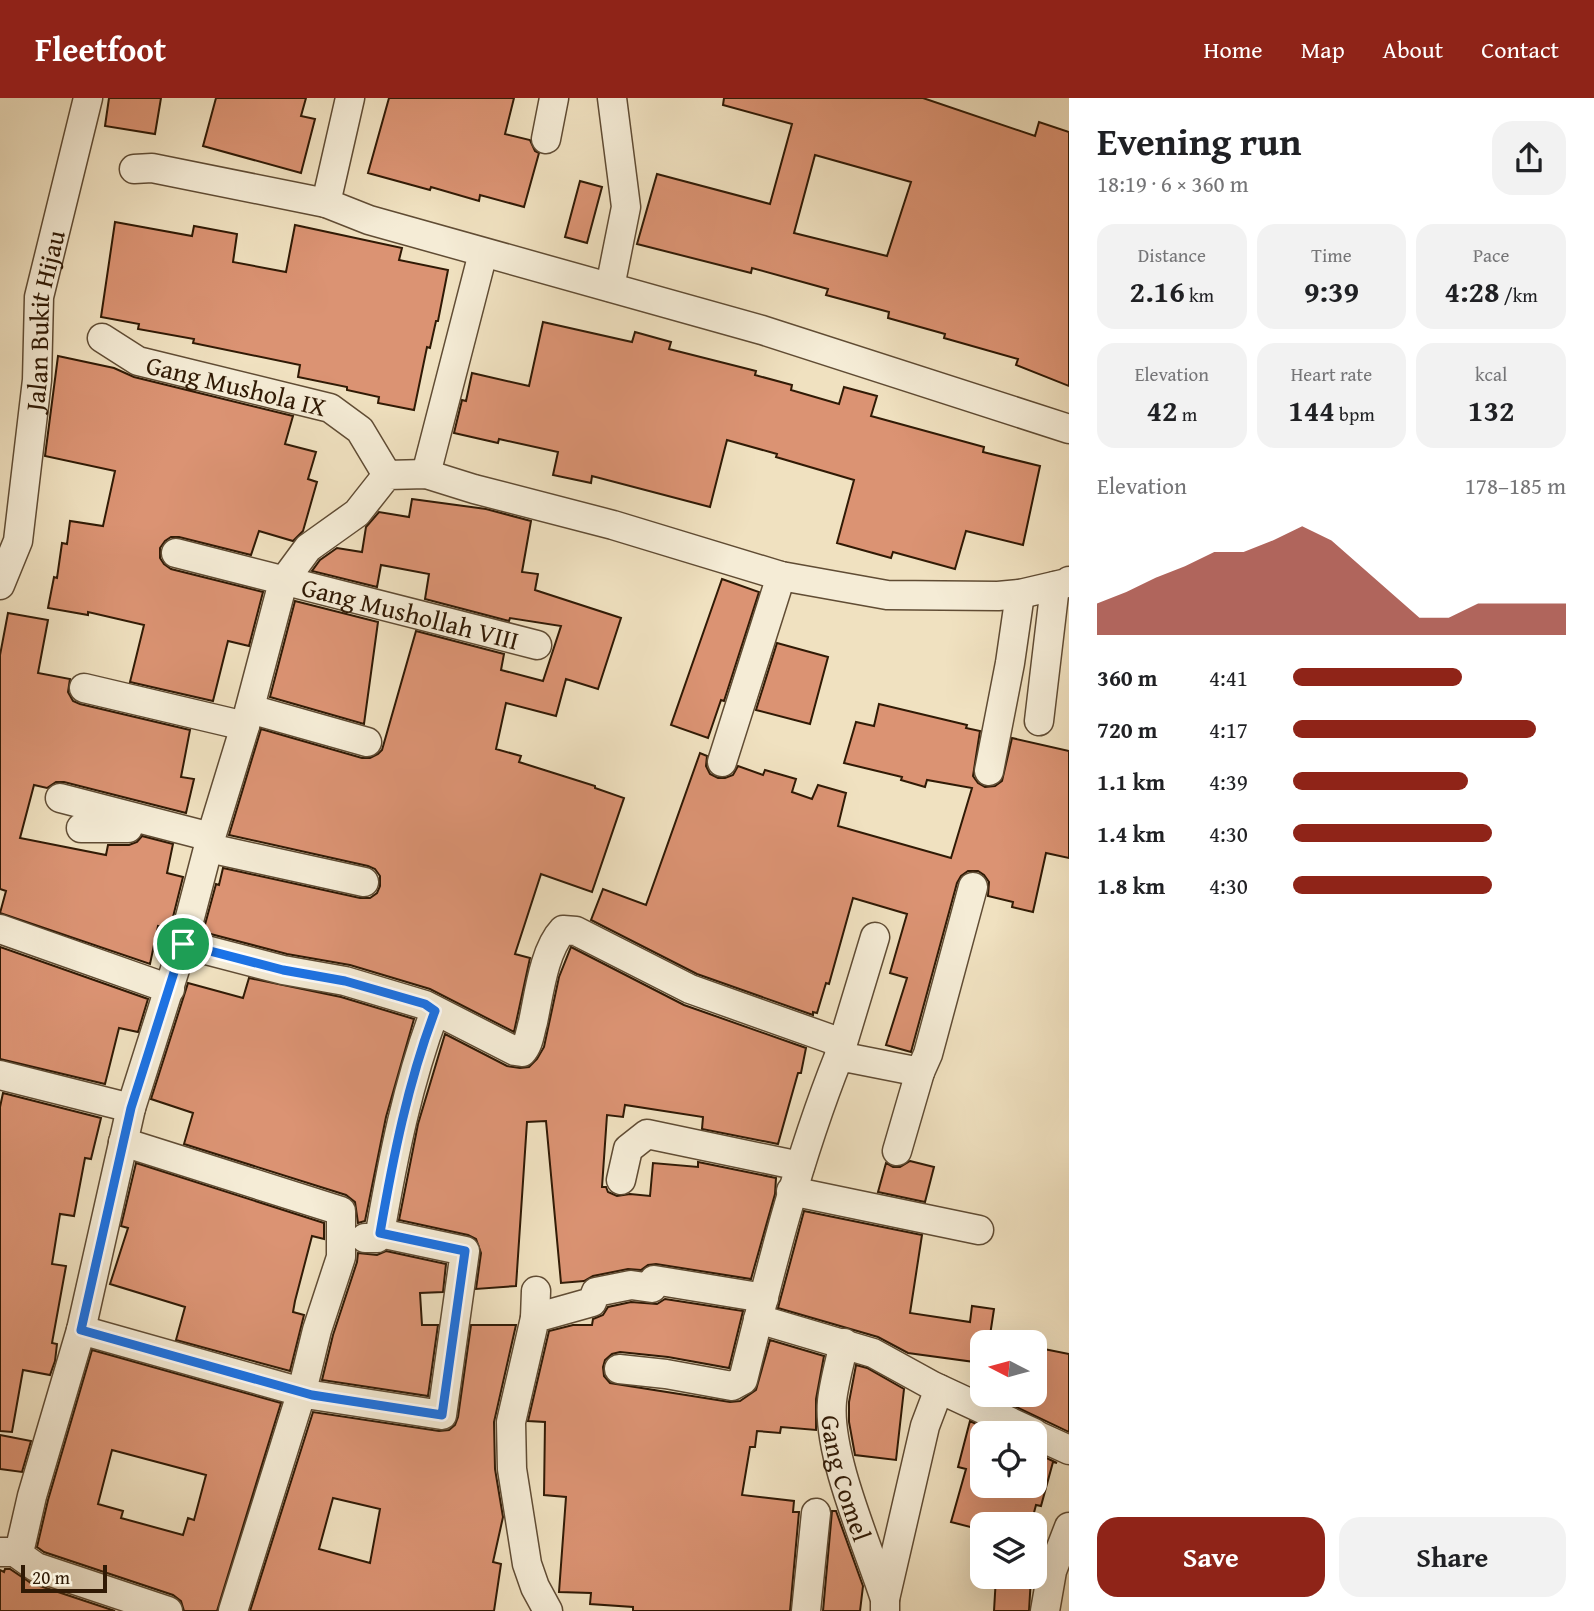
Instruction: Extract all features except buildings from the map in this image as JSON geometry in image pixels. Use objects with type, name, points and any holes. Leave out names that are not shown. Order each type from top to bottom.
[{"type":"street","name":"Jalan Bukit Hijau","points":[[0,585],[18,541],[37,380],[39,297],[88,98]]},
{"type":"street","points":[[326,203],[350,98]]},
{"type":"street","points":[[546,139],[554,98]]},
{"type":"street","points":[[610,287],[626,207],[612,98]]},
{"type":"street","points":[[134,169],[152,168],[326,203],[369,220],[762,330],[1069,429]]},
{"type":"street","points":[[426,474],[483,253]]},
{"type":"street","name":"Gang Mushola IX","points":[[102,338],[138,361],[330,408],[360,430],[387,475]]},
{"type":"street","points":[[8,1552],[21,1544],[32,1496],[81,1330],[131,1108],[170,989],[210,842],[248,718],[283,582],[309,548],[357,513],[387,475],[426,474],[781,576],[887,596],[1020,594],[1065,584],[1039,721]]},
{"type":"street","name":"Gang Mushollah VIII","points":[[176,553],[537,645]]},
{"type":"street","points":[[722,762],[781,576]]},
{"type":"street","points":[[989,771],[1020,594]]},
{"type":"street","points":[[84,688],[367,742]]},
{"type":"street","points":[[60,798],[210,842],[364,881]]},
{"type":"street","points":[[81,828],[130,828],[210,842]]},
{"type":"street","points":[[897,1151],[920,1072],[928,1054],[973,887]]},
{"type":"street","points":[[0,929],[170,989]]},
{"type":"street","points":[[183,944],[283,970],[345,981],[425,1004],[476,1033],[522,1052],[525,1050],[554,939],[563,930],[576,931],[690,989],[840,1049],[920,1072]]},
{"type":"street","points":[[619,1369],[732,1386],[743,1380],[796,1179],[875,937]]},
{"type":"street","points":[[341,1236],[379,1237],[392,1164],[423,1042],[435,1011]]},
{"type":"street","points":[[0,1075],[131,1108]]},
{"type":"street","points":[[621,1180],[628,1149],[647,1134],[979,1230]]},
{"type":"street","points":[[123,1142],[341,1211],[341,1257],[233,1611]]},
{"type":"street","points":[[81,1330],[312,1395],[442,1415],[465,1251],[380,1233]]},
{"type":"street","points":[[548,1611],[535,1587],[537,1564],[512,1469],[510,1429],[536,1305],[592,1302],[596,1292],[631,1285],[652,1287],[654,1280],[761,1309],[873,1353],[939,1389],[1008,1421]]},
{"type":"street","name":"Gang Comel","points":[[844,1343],[832,1401],[832,1424],[843,1475],[885,1605]]},
{"type":"street","points":[[885,1605],[925,1426],[939,1389]]},
{"type":"street","points":[[1047,1439],[1069,1450]]},
{"type":"street","points":[[806,1611],[816,1513]]},
{"type":"street","points":[[1045,1611],[1052,1571],[1069,1527]]},
{"type":"street","points":[[8,1552],[36,1567],[168,1611]]},
{"type":"route","points":[[183,944],[283,970],[345,981],[425,1004],[435,1011],[423,1042],[392,1164],[380,1233],[465,1251],[442,1415],[312,1395],[81,1330],[131,1108],[183,944]]}]
